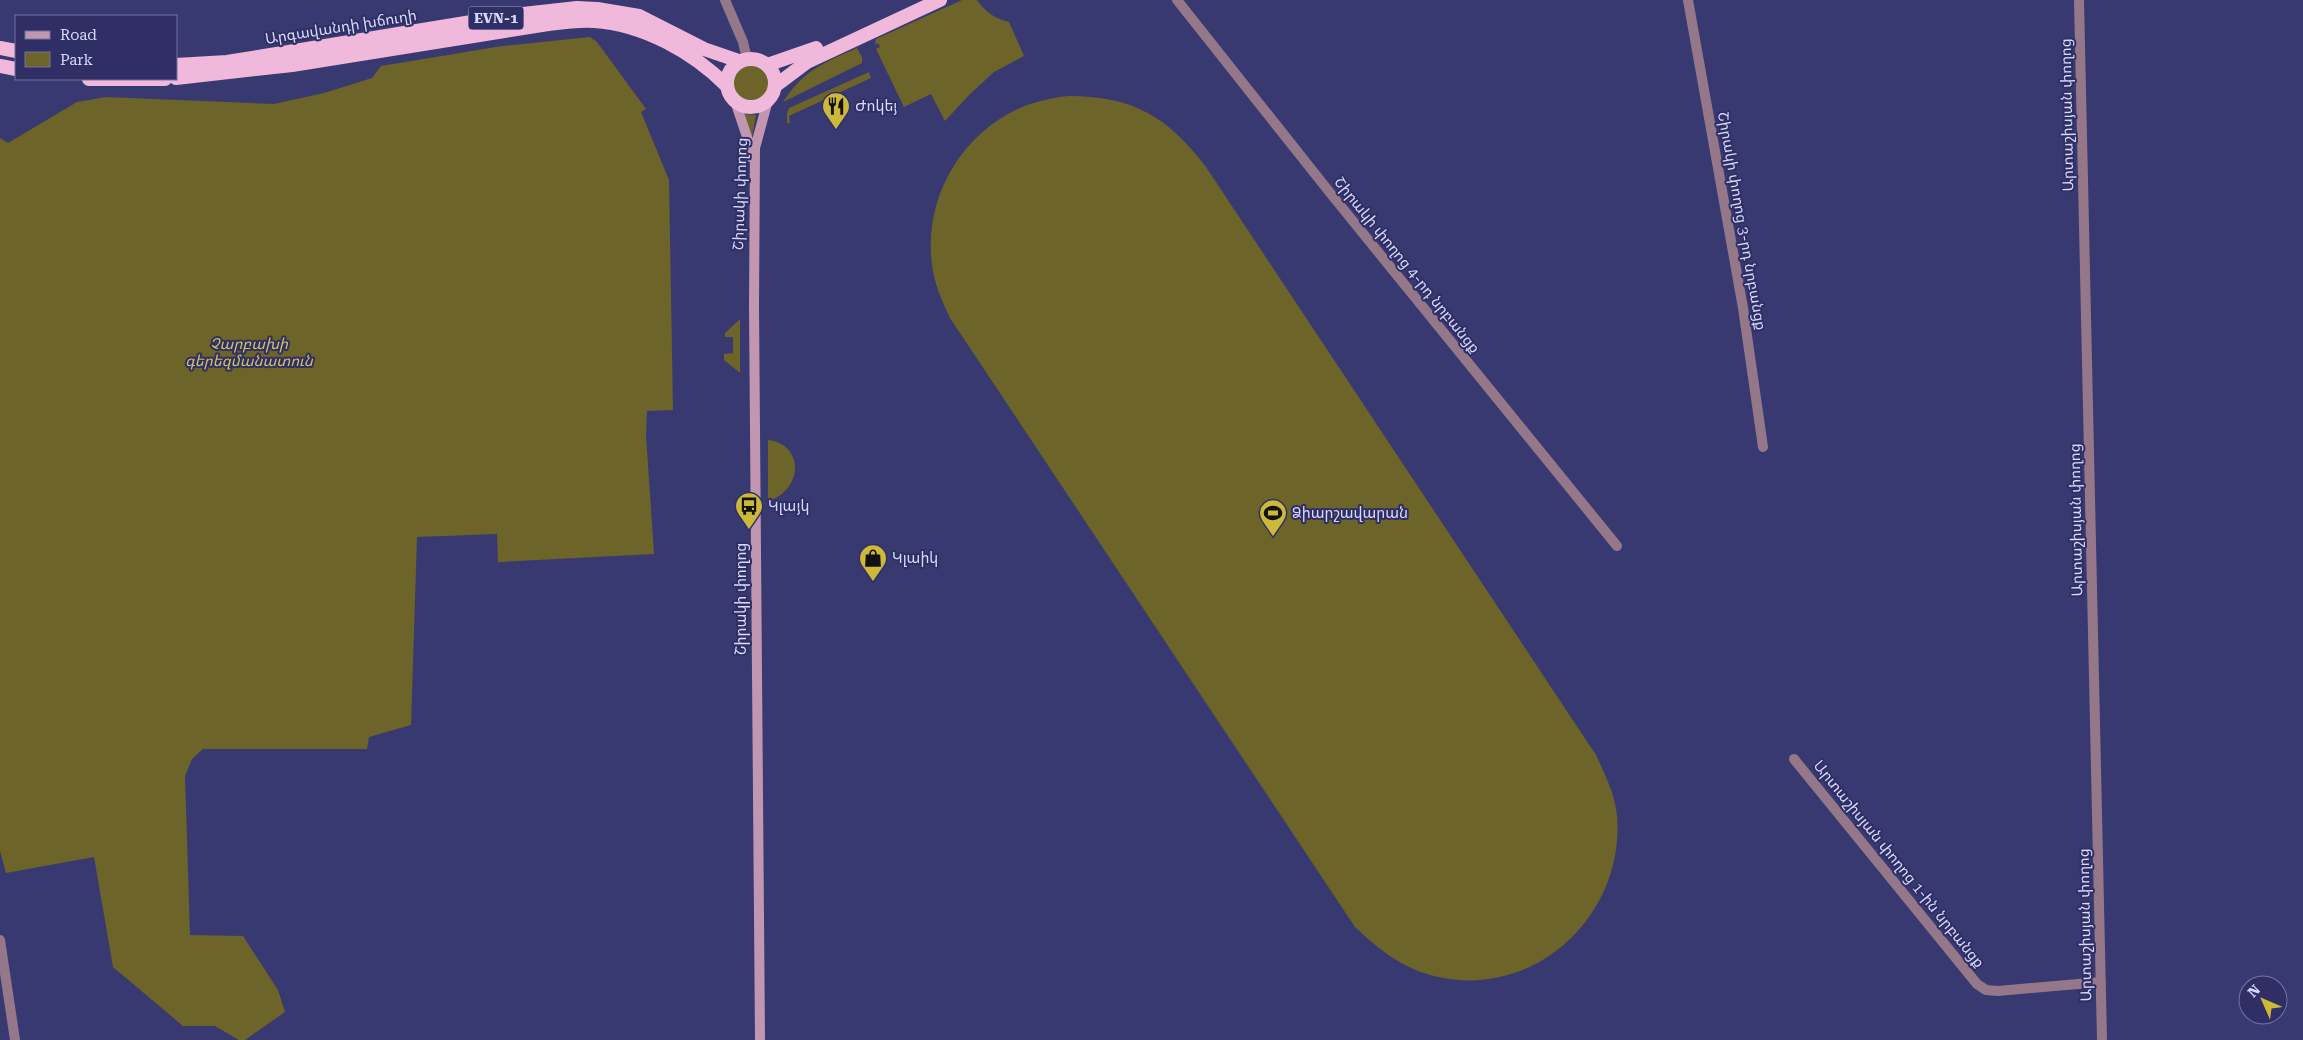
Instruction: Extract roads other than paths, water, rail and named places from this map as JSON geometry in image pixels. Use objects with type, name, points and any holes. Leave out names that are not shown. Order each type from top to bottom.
[{"type":"highway","points":[[775,86],[772,72],[767,65],[803,54],[919,0]]},
{"type":"highway","name":"Շիրակի փողոց","points":[[768,100],[775,86],[806,62],[940,0]]},
{"type":"highway","name":"Արգավանդի խճուղի","points":[[178,65],[227,62],[514,15],[577,8],[597,9],[639,16],[704,49],[743,60]]},
{"type":"highway","name":"Արգավանդի խճուղի","points":[[178,78],[292,65],[548,24],[584,20],[623,25],[647,34],[711,70],[727,86]]},
{"type":"highway","points":[[0,48],[15,51]]},
{"type":"highway","name":"EVN-1","points":[[743,60],[759,60],[767,65]]},
{"type":"highway","points":[[727,86],[729,71],[743,60]]},
{"type":"highway","points":[[0,66],[15,69]]},
{"type":"highway","name":"Շիրակի փողոց","points":[[727,86],[729,94],[735,102]]},
{"type":"highway","points":[[735,102],[747,107],[754,107],[768,100]]},
{"type":"main road","name":"Շիրակի փողոց","points":[[760,1040],[754,307],[755,148],[768,100]]},
{"type":"main road","name":"Շիրակի փողոց","points":[[735,102],[750,148],[756,1040]]},
{"type":"street","points":[[725,0],[744,42],[743,60]]},
{"type":"street","name":"Շիրակի փողոց 4-րդ նրբանցք","points":[[1177,0],[1331,194],[1617,546]]},
{"type":"street","name":"Շիրակի փողոց 3-րդ նրբանցք","points":[[1688,0],[1743,308],[1763,447]]},
{"type":"street","name":"Արտաշիսյան փողոց","points":[[2079,0],[2102,1040]]},
{"type":"street","name":"Արտաշիսյան փողոց 1-ին նրբանցք","points":[[1794,759],[1977,984],[1986,990],[1998,991],[2101,982]]},
{"type":"street","points":[[0,940],[15,1038]]},
{"type":"place","name":"Ժոկեյ","points":[[836,130]]},
{"type":"place","name":"Կլայկ","points":[[749,530]]},
{"type":"place","name":"Ձիարշավարան","points":[[1273,537]]},
{"type":"place","name":"Կլաիկ","points":[[873,582]]},
{"type":"park label","name":"Չարբախի գերեզմանատուն","points":[[249,352]]}]
